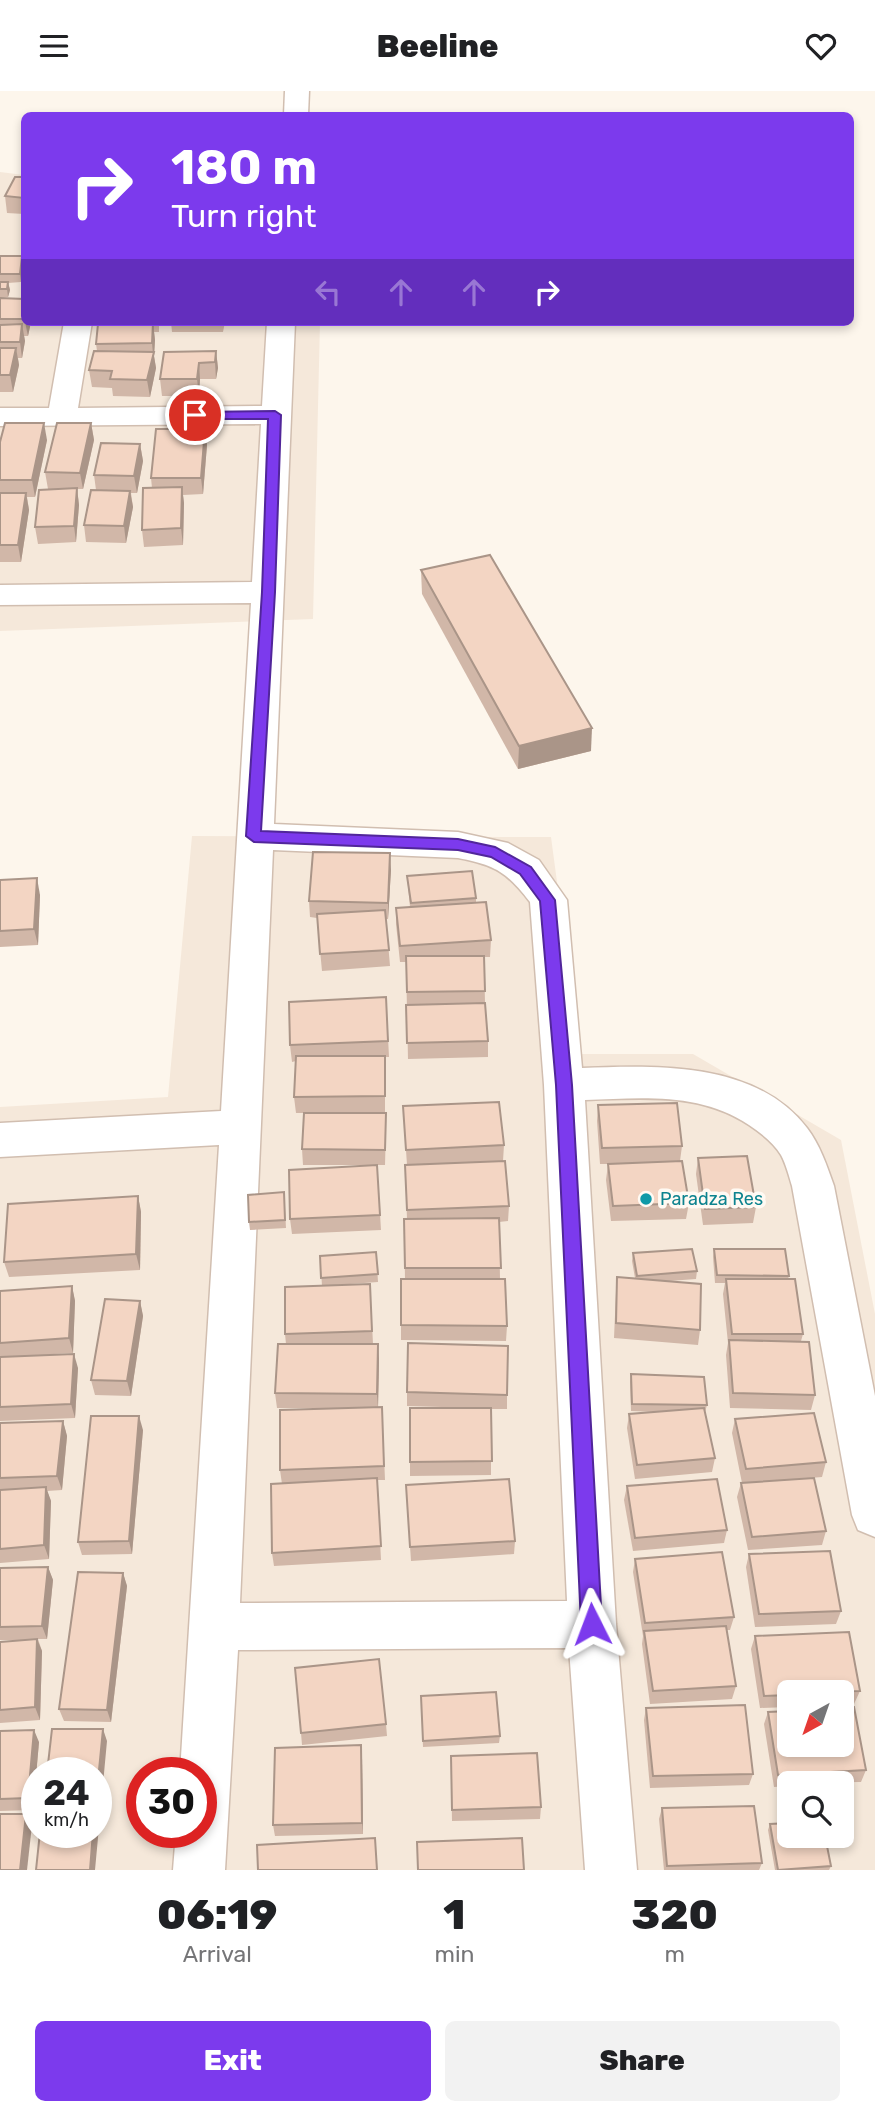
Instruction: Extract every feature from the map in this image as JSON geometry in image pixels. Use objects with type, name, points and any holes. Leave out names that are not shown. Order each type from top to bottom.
[{"type":"street","points":[[296,112],[297,91]]},
{"type":"street","points":[[62,417],[77,326]]},
{"type":"street","points":[[199,1870],[215,1627],[281,326]]},
{"type":"street","points":[[0,417],[275,415]]},
{"type":"street","points":[[0,595],[268,592]]},
{"type":"street","points":[[254,836],[458,845],[495,852],[526,870],[548,900],[564,1085],[592,1624],[611,1870]]},
{"type":"street","points":[[564,1085],[667,1083],[706,1086],[739,1098],[762,1111],[796,1143],[813,1186],[875,1515]]},
{"type":"street","points":[[0,1140],[240,1127]]},
{"type":"street","points":[[215,1627],[592,1624]]},
{"type":"shaded area","points":[[0,172],[21,175],[21,326],[320,326],[313,619],[0,631]]},
{"type":"shaded area","points":[[192,836],[551,837],[580,1054],[693,1054],[841,1140],[875,1314],[875,1870],[0,1870],[0,1107],[168,1097]]},
{"type":"building","points":[[15,177],[21,177],[21,198],[5,196]]},
{"type":"building","points":[[0,256],[21,256],[20,274],[0,274]]},
{"type":"building","points":[[0,282],[8,282],[7,289],[0,289]]},
{"type":"building","points":[[0,298],[21,299],[21,319],[0,319]]},
{"type":"building","points":[[21,324],[20,342],[0,342],[0,325]]},
{"type":"building","points":[[98,326],[153,326],[152,343],[96,344]]},
{"type":"building","points":[[0,348],[16,348],[10,375],[0,375]]},
{"type":"building","points":[[94,351],[154,352],[147,380],[110,379],[112,371],[89,370]]},
{"type":"building","points":[[216,351],[215,362],[199,363],[197,379],[160,379],[164,352]]},
{"type":"building","points":[[5,423],[44,423],[32,480],[0,480],[0,442]]},
{"type":"building","points":[[57,423],[91,423],[80,473],[45,472]]},
{"type":"building","points":[[156,429],[205,429],[201,478],[151,478]]},
{"type":"building","points":[[101,443],[140,444],[134,476],[94,475]]},
{"type":"building","points":[[182,487],[181,528],[142,530],[143,488]]},
{"type":"building","points":[[77,488],[74,526],[35,527],[39,490]]},
{"type":"building","points":[[91,490],[130,491],[124,526],[84,525]]},
{"type":"building","points":[[0,493],[26,493],[18,545],[0,545]]},
{"type":"building","points":[[490,555],[592,728],[519,746],[421,570]]},
{"type":"building","points":[[313,852],[390,853],[388,903],[309,901]]},
{"type":"building","points":[[472,871],[476,898],[411,903],[407,876]]},
{"type":"building","points":[[37,878],[34,929],[0,931],[0,880]]},
{"type":"building","points":[[486,902],[491,940],[400,946],[396,908]]},
{"type":"building","points":[[385,910],[389,950],[320,954],[317,914]]},
{"type":"building","points":[[406,956],[484,956],[485,991],[407,992]]},
{"type":"building","points":[[386,997],[388,1041],[290,1045],[289,1002]]},
{"type":"building","points":[[485,1003],[488,1041],[407,1043],[406,1005]]},
{"type":"building","points":[[296,1056],[385,1056],[385,1096],[294,1097]]},
{"type":"building","points":[[499,1102],[504,1145],[406,1150],[403,1106]]},
{"type":"building","points":[[677,1103],[682,1146],[602,1148],[598,1105]]},
{"type":"building","points":[[304,1113],[386,1113],[385,1150],[302,1149]]},
{"type":"building","points":[[747,1156],[756,1207],[705,1209],[698,1158]]},
{"type":"building","points":[[505,1161],[509,1206],[407,1210],[405,1165]]},
{"type":"building","points":[[682,1161],[689,1203],[613,1206],[608,1164]]},
{"type":"building","points":[[377,1165],[380,1215],[290,1219],[289,1170]]},
{"type":"building","points":[[284,1192],[285,1220],[249,1222],[248,1195]]},
{"type":"building","points":[[138,1196],[136,1254],[4,1262],[8,1204]]},
{"type":"building","points":[[499,1218],[501,1268],[405,1268],[404,1219]]},
{"type":"building","points":[[692,1249],[697,1271],[637,1276],[633,1253]]},
{"type":"building","points":[[714,1249],[785,1249],[789,1276],[717,1275]]},
{"type":"building","points":[[376,1252],[378,1274],[321,1278],[320,1256]]},
{"type":"building","points":[[617,1277],[701,1284],[700,1330],[616,1323]]},
{"type":"building","points":[[401,1279],[505,1279],[507,1326],[401,1325]]},
{"type":"building","points":[[726,1279],[795,1279],[803,1334],[732,1334]]},
{"type":"building","points":[[370,1284],[372,1331],[285,1334],[285,1287]]},
{"type":"building","points":[[72,1286],[69,1338],[0,1343],[0,1291]]},
{"type":"building","points":[[105,1299],[140,1301],[127,1381],[91,1380]]},
{"type":"building","points":[[729,1340],[809,1342],[815,1395],[733,1393]]},
{"type":"building","points":[[408,1343],[508,1346],[507,1395],[407,1392]]},
{"type":"building","points":[[278,1344],[378,1344],[377,1394],[275,1393]]},
{"type":"building","points":[[74,1354],[71,1404],[0,1407],[0,1357]]},
{"type":"building","points":[[631,1374],[704,1377],[707,1405],[632,1404]]},
{"type":"building","points":[[382,1407],[384,1466],[280,1470],[280,1410]]},
{"type":"building","points":[[410,1408],[491,1408],[492,1461],[410,1462]]},
{"type":"building","points":[[704,1408],[715,1458],[637,1465],[629,1414]]},
{"type":"building","points":[[814,1413],[826,1462],[746,1469],[735,1419]]},
{"type":"building","points":[[91,1416],[139,1416],[129,1541],[78,1542]]},
{"type":"building","points":[[63,1421],[57,1476],[0,1478],[0,1423]]},
{"type":"building","points":[[377,1478],[381,1546],[272,1553],[271,1484]]},
{"type":"building","points":[[814,1478],[826,1531],[752,1537],[741,1483]]},
{"type":"building","points":[[509,1479],[515,1541],[410,1547],[406,1485]]},
{"type":"building","points":[[717,1479],[727,1530],[635,1538],[627,1486]]},
{"type":"building","points":[[46,1487],[44,1545],[0,1549],[0,1490]]},
{"type":"building","points":[[830,1551],[841,1611],[759,1614],[749,1554]]},
{"type":"building","points":[[722,1552],[734,1617],[645,1623],[635,1559]]},
{"type":"building","points":[[48,1567],[42,1626],[0,1627],[0,1568]]},
{"type":"building","points":[[78,1572],[123,1573],[107,1710],[59,1709]]},
{"type":"building","points":[[726,1626],[736,1686],[653,1691],[644,1631]]},
{"type":"building","points":[[849,1632],[860,1691],[854,1691],[854,1680],[777,1680],[777,1695],[764,1696],[755,1636]]},
{"type":"building","points":[[37,1639],[35,1707],[0,1710],[0,1642]]},
{"type":"building","points":[[379,1659],[386,1724],[301,1733],[295,1668]]},
{"type":"building","points":[[496,1692],[500,1736],[423,1741],[421,1696]]},
{"type":"building","points":[[745,1705],[753,1774],[653,1776],[646,1708]]},
{"type":"building","points":[[854,1707],[866,1770],[777,1771],[768,1712],[777,1712],[777,1757],[854,1757]]},
{"type":"building","points":[[52,1729],[103,1729],[100,1757],[49,1757]]},
{"type":"building","points":[[34,1730],[32,1757],[21,1757],[21,1798],[0,1799],[0,1731]]},
{"type":"building","points":[[361,1745],[362,1823],[273,1825],[275,1748]]},
{"type":"building","points":[[537,1753],[541,1807],[452,1810],[451,1756]]},
{"type":"building","points":[[754,1806],[762,1863],[667,1866],[662,1808]]},
{"type":"building","points":[[0,1814],[21,1814],[20,1870],[0,1870]]},
{"type":"building","points":[[770,1824],[777,1824],[777,1848],[827,1848],[831,1866],[778,1870]]},
{"type":"building","points":[[375,1838],[377,1870],[258,1870],[257,1845]]},
{"type":"building","points":[[522,1838],[524,1870],[418,1870],[417,1842]]},
{"type":"building","points":[[38,1848],[92,1848],[90,1870],[36,1870]]},
{"type":"place","name":"Paradza Res","points":[[646,1199]]},
{"type":"route","points":[[195,415],[275,415],[254,836],[458,845],[495,852],[526,870],[548,900],[564,1085],[592,1624]]}]
